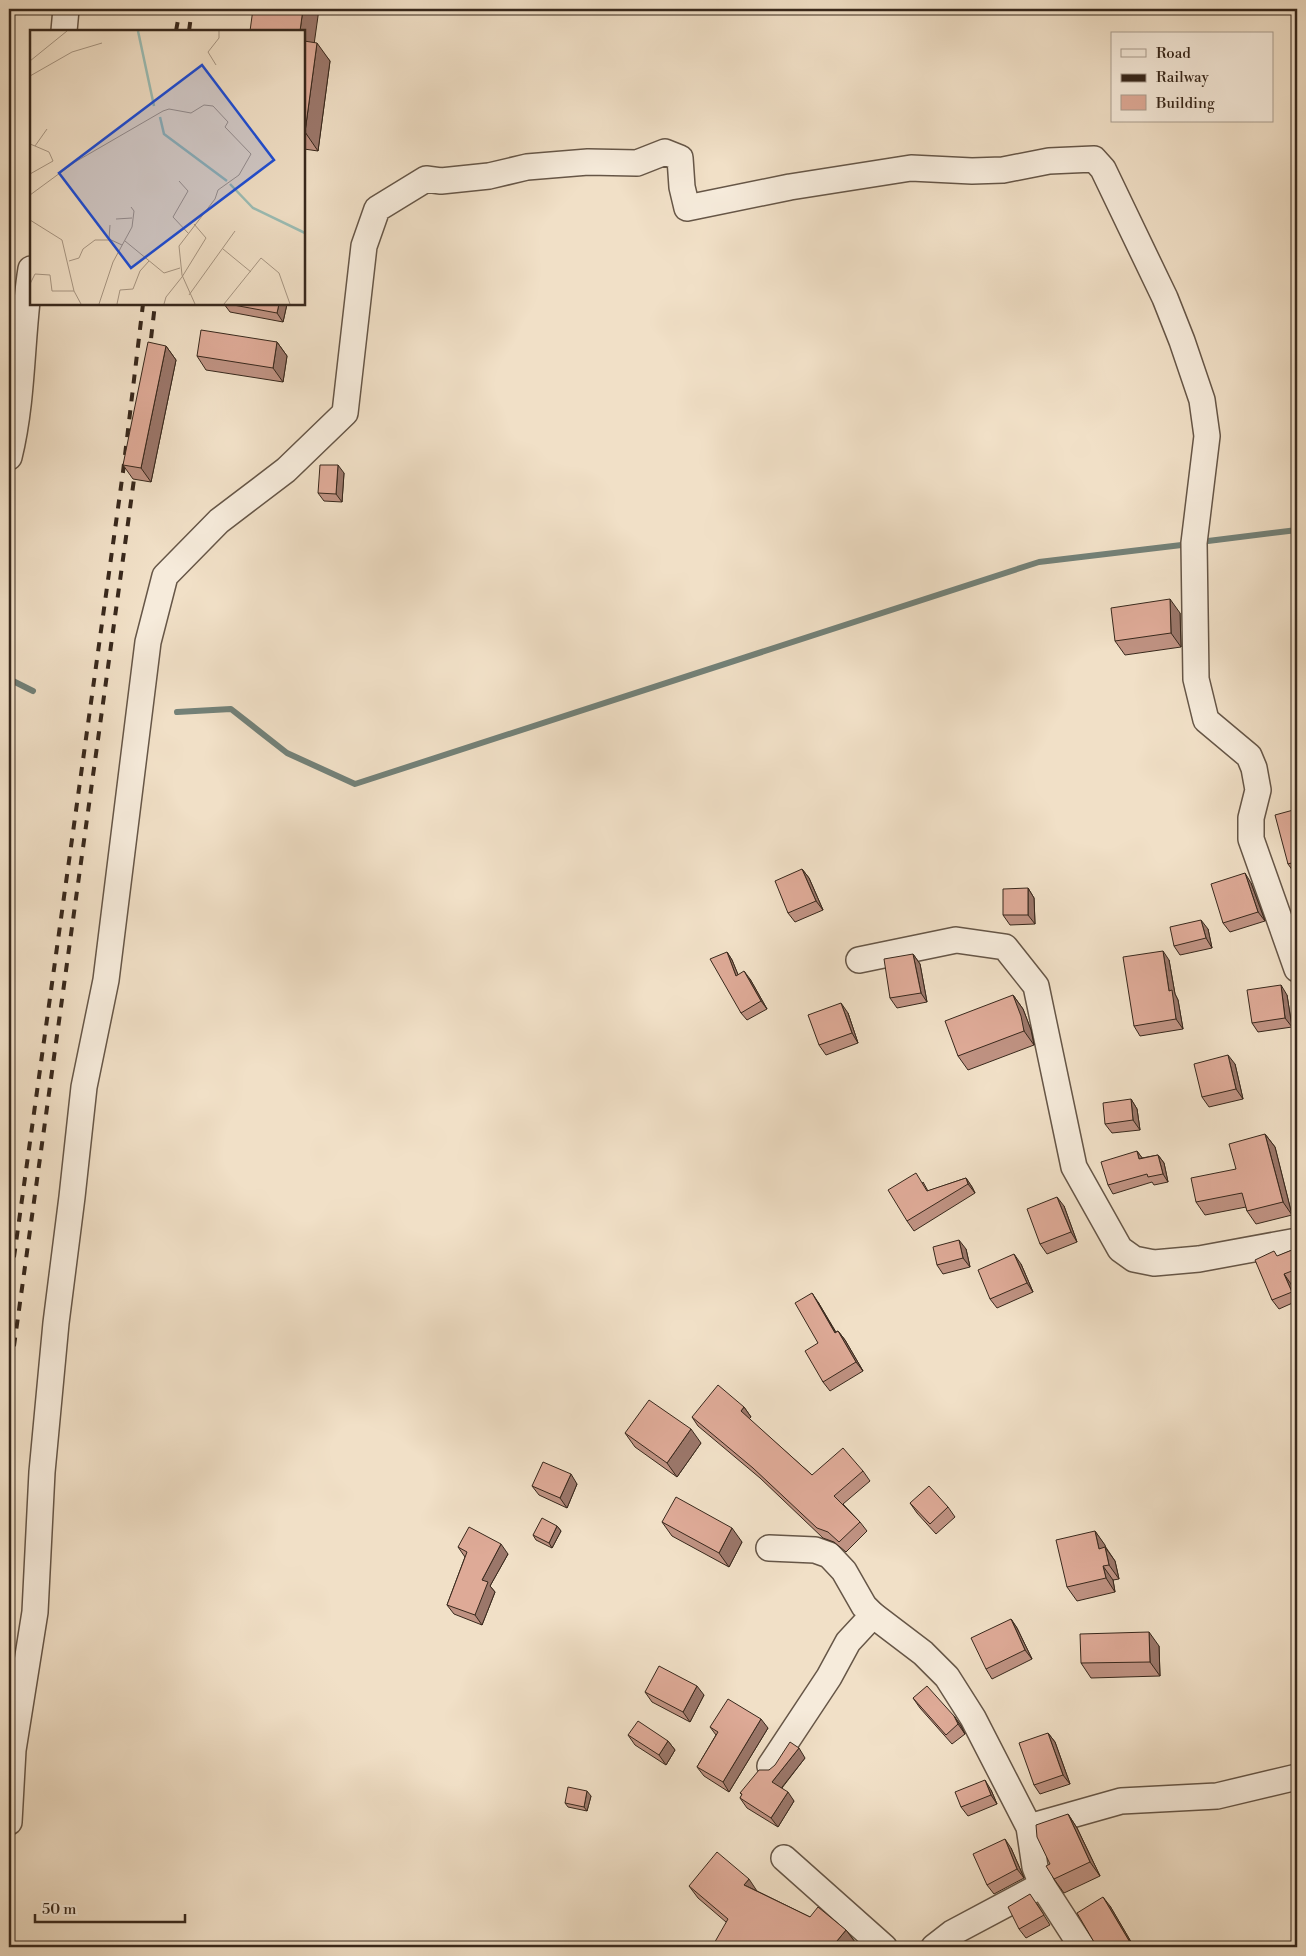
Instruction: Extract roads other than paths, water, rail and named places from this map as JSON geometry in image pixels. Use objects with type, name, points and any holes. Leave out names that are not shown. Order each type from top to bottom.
[{"type":"street","points":[[64,30],[66,9]]},
{"type":"street","points":[[9,1822],[13,1750],[35,1612],[42,1472],[56,1323],[84,1087],[106,980],[148,642],[165,576],[220,521],[286,470],[345,413],[364,246],[377,209],[426,179],[441,181],[489,176],[527,167],[580,162],[637,163],[665,152],[680,158],[682,188],[687,208],[790,187],[911,168],[972,171],[1004,170],[1049,161],[1094,158],[1103,169],[1165,298],[1202,400],[1207,436],[1194,543],[1196,679],[1206,720],[1250,756],[1258,790],[1251,818],[1252,839],[1297,969]]},
{"type":"street","points":[[9,457],[16,429],[25,305],[30,275]]},
{"type":"street","points":[[859,960],[956,940],[1005,947],[1036,986],[1074,1167],[1120,1249],[1134,1259],[1154,1263],[1200,1259],[1297,1241]]},
{"type":"street","points":[[769,1548],[815,1550],[829,1555],[844,1571],[864,1606],[923,1653],[947,1678],[973,1718],[1029,1827],[1035,1867],[1042,1885],[1082,1947]]},
{"type":"street","points":[[770,1766],[825,1683],[848,1642],[873,1615]]},
{"type":"street","points":[[1029,1827],[1120,1801],[1217,1796],[1297,1777]]},
{"type":"street","points":[[784,1858],[884,1947]]},
{"type":"street","points":[[934,1947],[952,1932],[1042,1885]]},
{"type":"waterway","points":[[1200,542],[1297,530]]},
{"type":"waterway","points":[[177,712],[231,709],[287,753],[355,784],[1039,562],[1190,544]]},
{"type":"waterway","points":[[9,679],[33,691]]},
{"type":"railway","points":[[176,30],[180,9]]},
{"type":"railway","points":[[189,30],[192,9]]},
{"type":"railway","points":[[9,1293],[123,472],[143,305]]},
{"type":"railway","points":[[149,356],[155,305]]},
{"type":"railway","points":[[9,1382],[136,465]]}]
